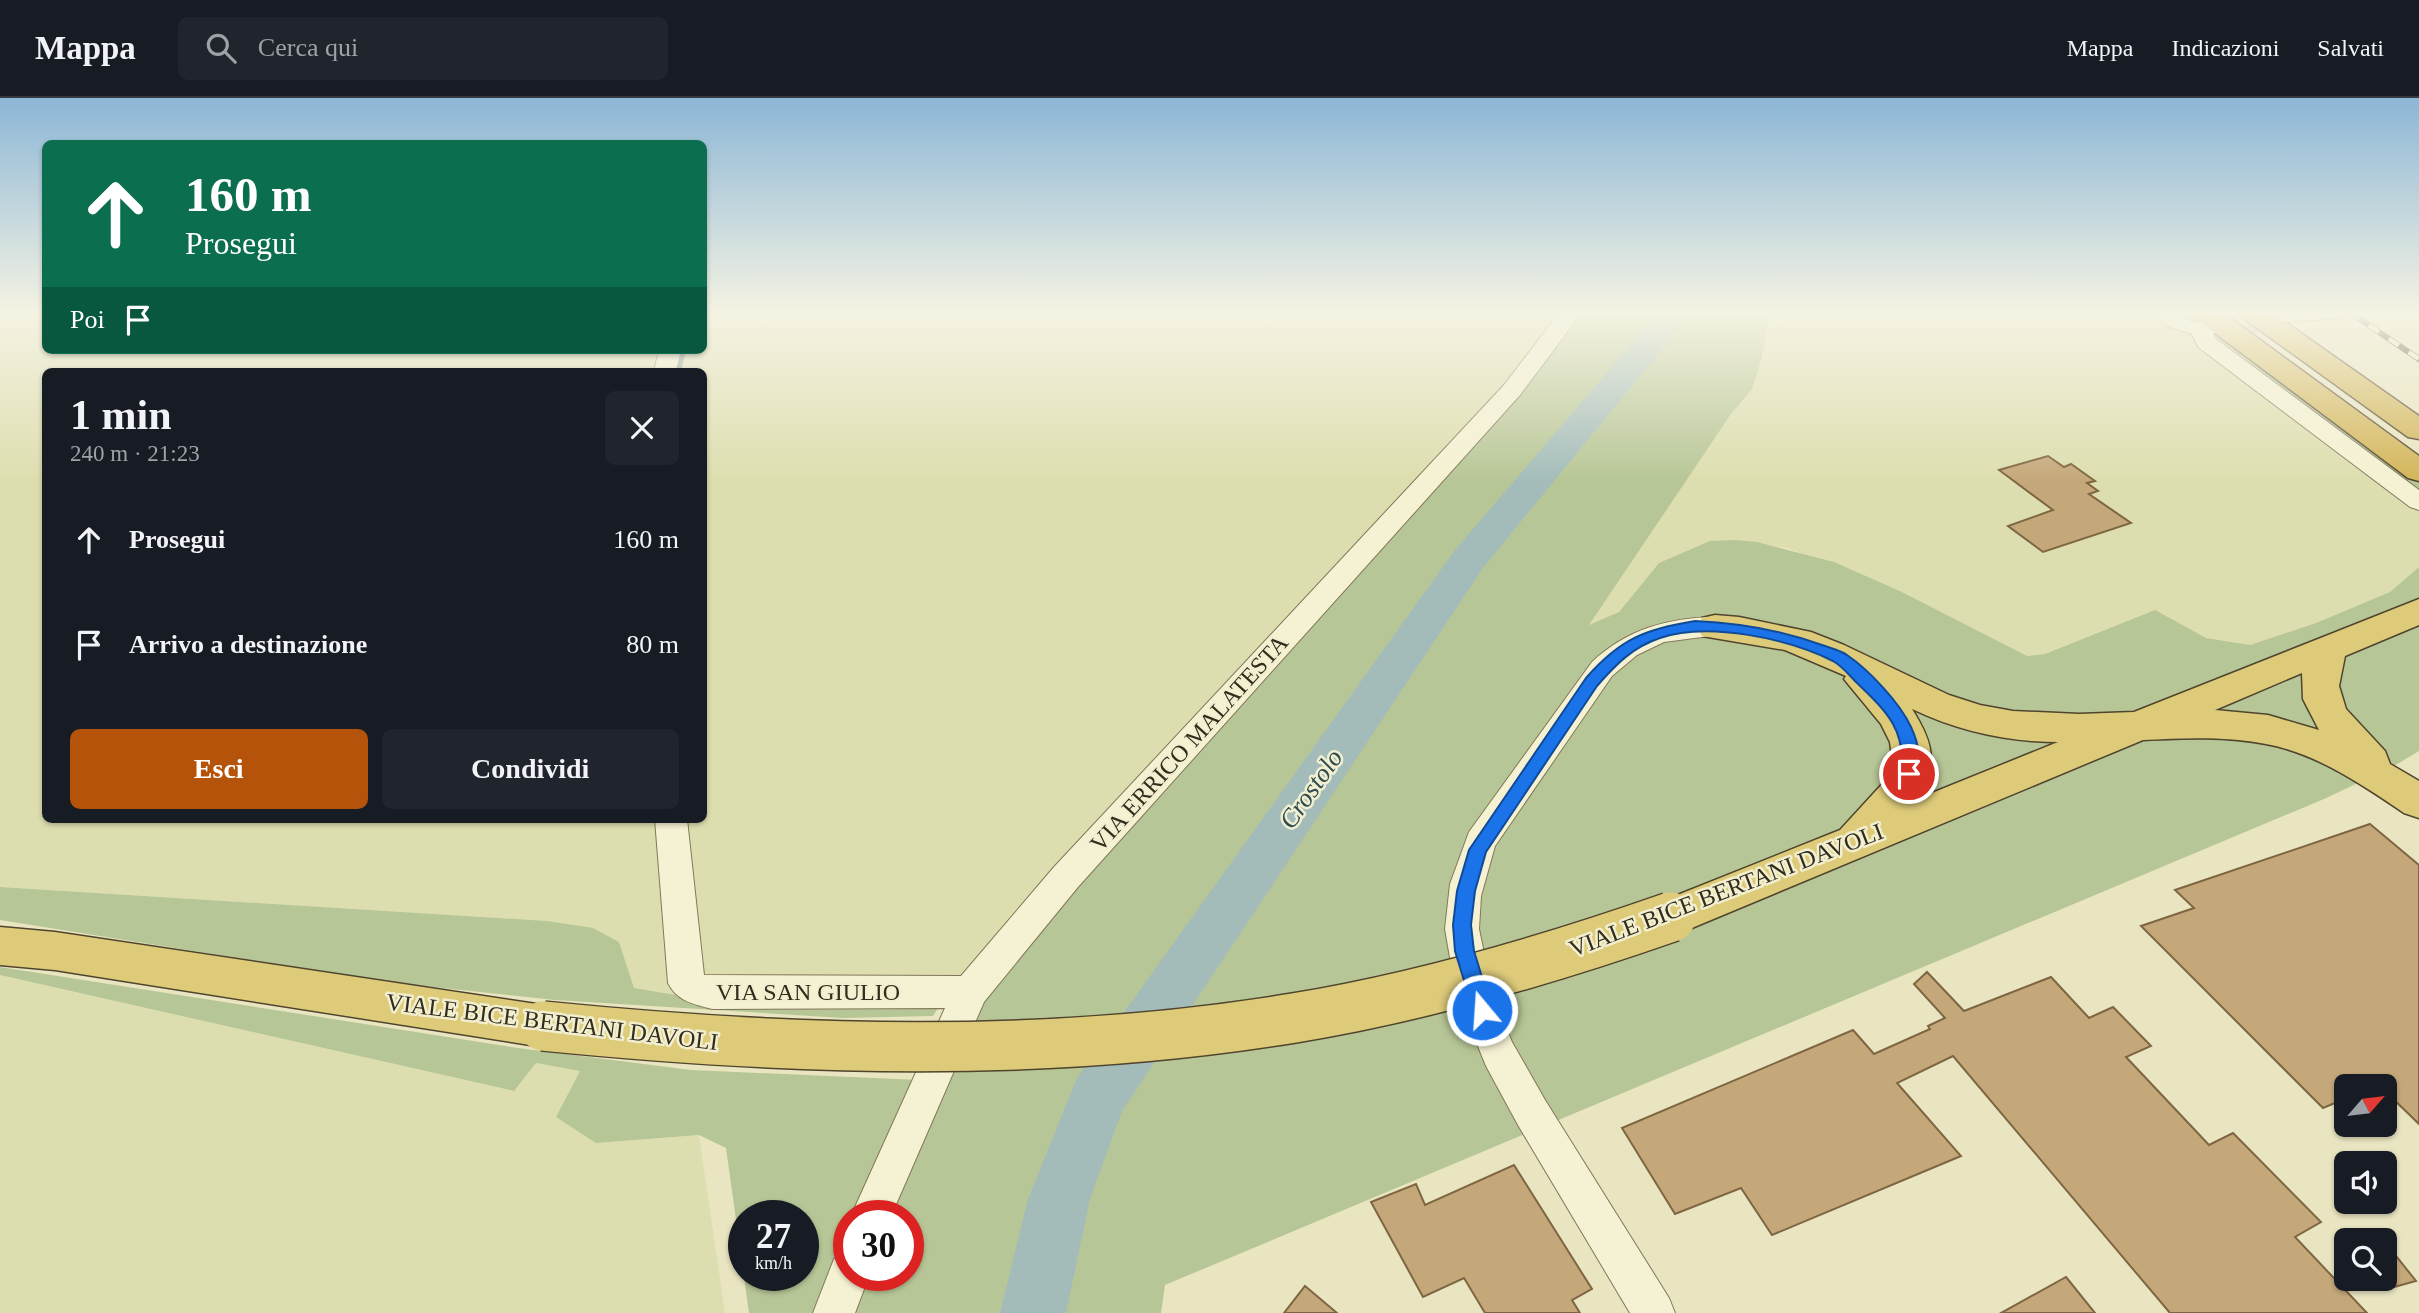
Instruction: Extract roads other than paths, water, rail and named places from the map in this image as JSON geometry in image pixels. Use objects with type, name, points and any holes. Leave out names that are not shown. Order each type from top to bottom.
[{"type":"highway","points":[[2271,369],[2419,471]]},
{"type":"highway","points":[[2333,369],[2419,430]]},
{"type":"highway","name":"VIALE BICE BERTANI DAVOLI","points":[[0,946],[82,955],[543,1026],[785,1047],[939,1049],[1098,1042],[1222,1029],[1399,998],[1510,970],[1671,917],[2141,727],[2419,611]]},
{"type":"highway","points":[[1716,627],[1783,638],[1841,658],[1927,701],[1978,719],[2030,729],[2225,725],[2274,731],[2324,749],[2412,798]]},
{"type":"highway","points":[[2330,647],[2320,674],[2325,708],[2354,746],[2412,798]]},
{"type":"highway","points":[[1841,658],[1899,717],[1908,737],[1911,757],[1909,774],[1903,788],[1849,844]]},
{"type":"street","name":"VIA ERRICO MALATESTA","points":[[878,1200],[971,992],[1066,877],[1512,390],[1528,369]]},
{"type":"street","points":[[2242,369],[2419,502]]},
{"type":"street","points":[[1654,1313],[1518,1091],[1492,1038],[1465,951],[1463,909],[1481,841],[1602,669],[1628,647],[1659,632],[1695,626],[1716,627]]},
{"type":"street","name":"VIA SAN GIULIO","points":[[671,823],[681,922],[682,970],[686,983],[696,989],[712,993],[971,992]]},
{"type":"street","points":[[834,1313],[842,1291]]},
{"type":"waterway","name":"Crostolo","points":[[1033,1313],[1059,1199],[1098,1097],[1469,559],[1628,369]]}]
